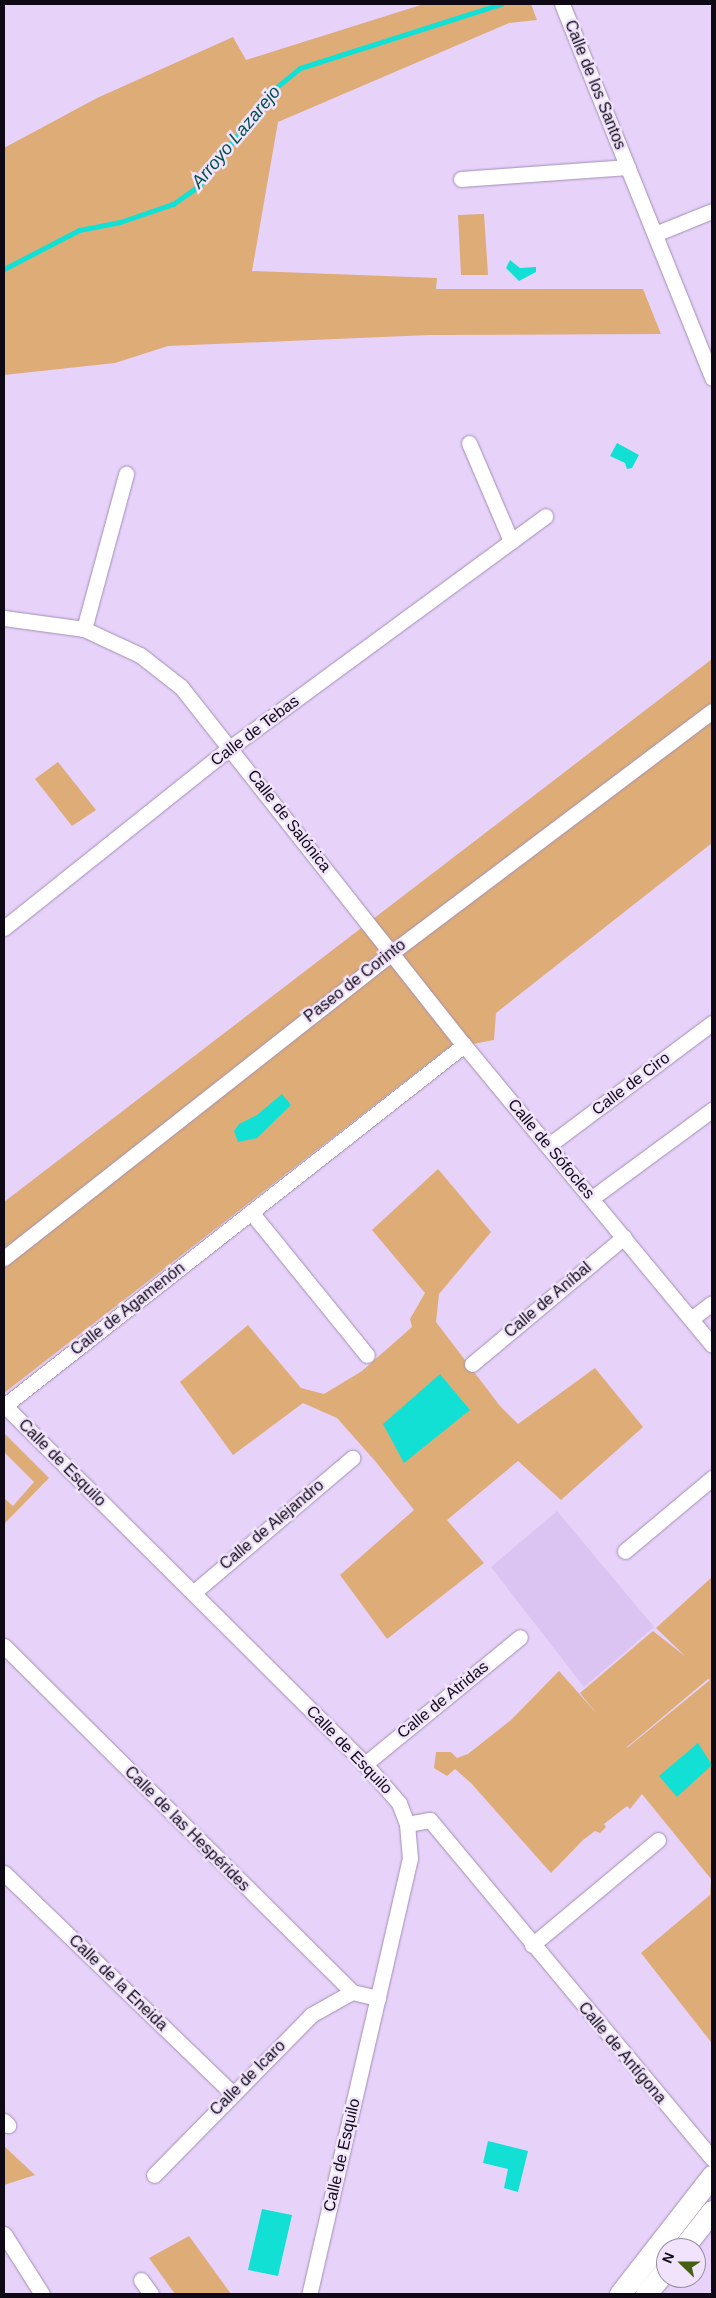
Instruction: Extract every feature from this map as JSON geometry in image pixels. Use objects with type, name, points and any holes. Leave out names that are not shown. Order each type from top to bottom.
[{"type":"main road","points":[[620,2294],[712,2176]]},
{"type":"main road","points":[[691,2238],[712,2211]]},
{"type":"main road","points":[[646,2294],[656,2282]]},
{"type":"street","name":"Calle de los Santos","points":[[562,4],[712,378]]},
{"type":"street","name":"Calle de los Santos","points":[[461,179],[628,167]]},
{"type":"street","points":[[654,234],[712,211]]},
{"type":"street","points":[[468,443],[511,541]]},
{"type":"street","points":[[84,629],[126,474]]},
{"type":"street","name":"Calle de Tebas","points":[[4,928],[232,747],[545,516]]},
{"type":"street","name":"Calle de Salónica","points":[[4,618],[84,629],[140,655],[181,687],[232,747],[391,953]]},
{"type":"street","name":"Paseo de Corinto","points":[[4,1258],[391,953],[712,711]]},
{"type":"street","name":"Calle de Sófocles","points":[[391,953],[464,1045],[549,1145],[712,1344]]},
{"type":"street","name":"Calle de Ciro","points":[[549,1145],[712,1023]]},
{"type":"street","name":"Calle de Agamenón","points":[[4,1406],[464,1045]]},
{"type":"street","points":[[592,1198],[712,1110]]},
{"type":"street","points":[[251,1212],[367,1355]]},
{"type":"street","name":"Calle de Aníbal","points":[[472,1364],[624,1237]]},
{"type":"street","points":[[691,1319],[712,1303]]},
{"type":"street","name":"Calle de Esquilo","points":[[4,1406],[365,1764],[399,1803],[407,1824],[410,1858],[309,2294]]},
{"type":"street","name":"Calle de Alejandro","points":[[193,1593],[352,1458]]},
{"type":"street","points":[[625,1551],[712,1478]]},
{"type":"street","name":"Calle de Atridas","points":[[365,1764],[520,1637]]},
{"type":"street","name":"Calle de las Hespérides","points":[[4,1646],[352,1992]]},
{"type":"street","name":"Calle de Antígona","points":[[407,1824],[430,1820],[532,1945],[712,2159]]},
{"type":"street","points":[[532,1945],[658,1840]]},
{"type":"street","name":"Calle de la Eneida","points":[[4,1873],[232,2093]]},
{"type":"street","points":[[352,1992],[378,1998]]},
{"type":"street","name":"Calle de Icaro","points":[[154,2175],[232,2093],[312,2015],[352,1992]]},
{"type":"street","points":[[4,2234],[42,2294]]},
{"type":"street","points":[[141,2280],[151,2294]]},
{"type":"shaded area","points":[[424,4],[531,4],[537,20],[509,23],[278,122],[252,271],[437,278],[436,289],[643,289],[661,334],[429,335],[168,346],[115,363],[4,375],[4,148],[97,98],[233,37],[246,60]]},
{"type":"shaded area","points":[[484,214],[488,275],[461,275],[458,215]]},
{"type":"shaded area","points":[[510,260],[520,268],[536,267],[536,272],[519,281],[506,268]]},
{"type":"shaded area","points":[[617,443],[639,455],[632,468],[627,469],[625,463],[610,456]]},
{"type":"shaded area","points":[[712,659],[712,843],[496,1013],[494,1040],[447,1049],[4,1393],[4,1202]]},
{"type":"shaded area","points":[[58,762],[96,810],[72,826],[35,779]]},
{"type":"shaded area","points":[[282,1094],[291,1105],[257,1138],[238,1142],[234,1131],[239,1124],[257,1115]]},
{"type":"shaded area","points":[[438,1169],[491,1232],[439,1294],[436,1322],[500,1406],[518,1424],[595,1368],[643,1427],[561,1500],[518,1461],[447,1520],[484,1563],[387,1639],[340,1575],[414,1510],[376,1462],[337,1418],[303,1403],[233,1455],[180,1382],[248,1325],[301,1388],[324,1394],[362,1371],[412,1327],[410,1319],[425,1293],[372,1230]]},
{"type":"shaded area","points":[[440,1374],[470,1410],[404,1463],[383,1424]]},
{"type":"shaded area","points":[[4,1433],[49,1478],[4,1524],[4,1498],[13,1506],[34,1482],[4,1452]]},
{"type":"shaded area","points":[[557,1511],[654,1627],[584,1687],[491,1567]]},
{"type":"shaded area","points":[[712,1577],[711,2042],[641,1953],[710,1895],[711,1879],[642,1794],[630,1809],[627,1806],[604,1824],[606,1827],[600,1833],[595,1831],[583,1840],[551,1873],[471,1783],[455,1769],[447,1776],[434,1768],[436,1752],[451,1752],[457,1758],[468,1754],[511,1720],[559,1671],[597,1714],[580,1693],[653,1631],[686,1657],[656,1628]],"holes":[[[708,1679],[710,1680],[627,1748]]]},
{"type":"shaded area","points":[[698,1743],[712,1765],[677,1797],[659,1776]]},
{"type":"shaded area","points":[[488,2141],[528,2151],[518,2192],[504,2188],[508,2169],[483,2163]]},
{"type":"shaded area","points":[[4,2146],[35,2175],[4,2185]]},
{"type":"shaded area","points":[[262,2209],[292,2215],[278,2276],[248,2270]]},
{"type":"shaded area","points":[[189,2236],[231,2294],[175,2294],[149,2258]]},
{"type":"waterway","name":"Arroyo Lazarejo","points":[[4,269],[79,230],[120,222],[173,204],[199,186],[268,94],[300,68],[501,4]]}]
